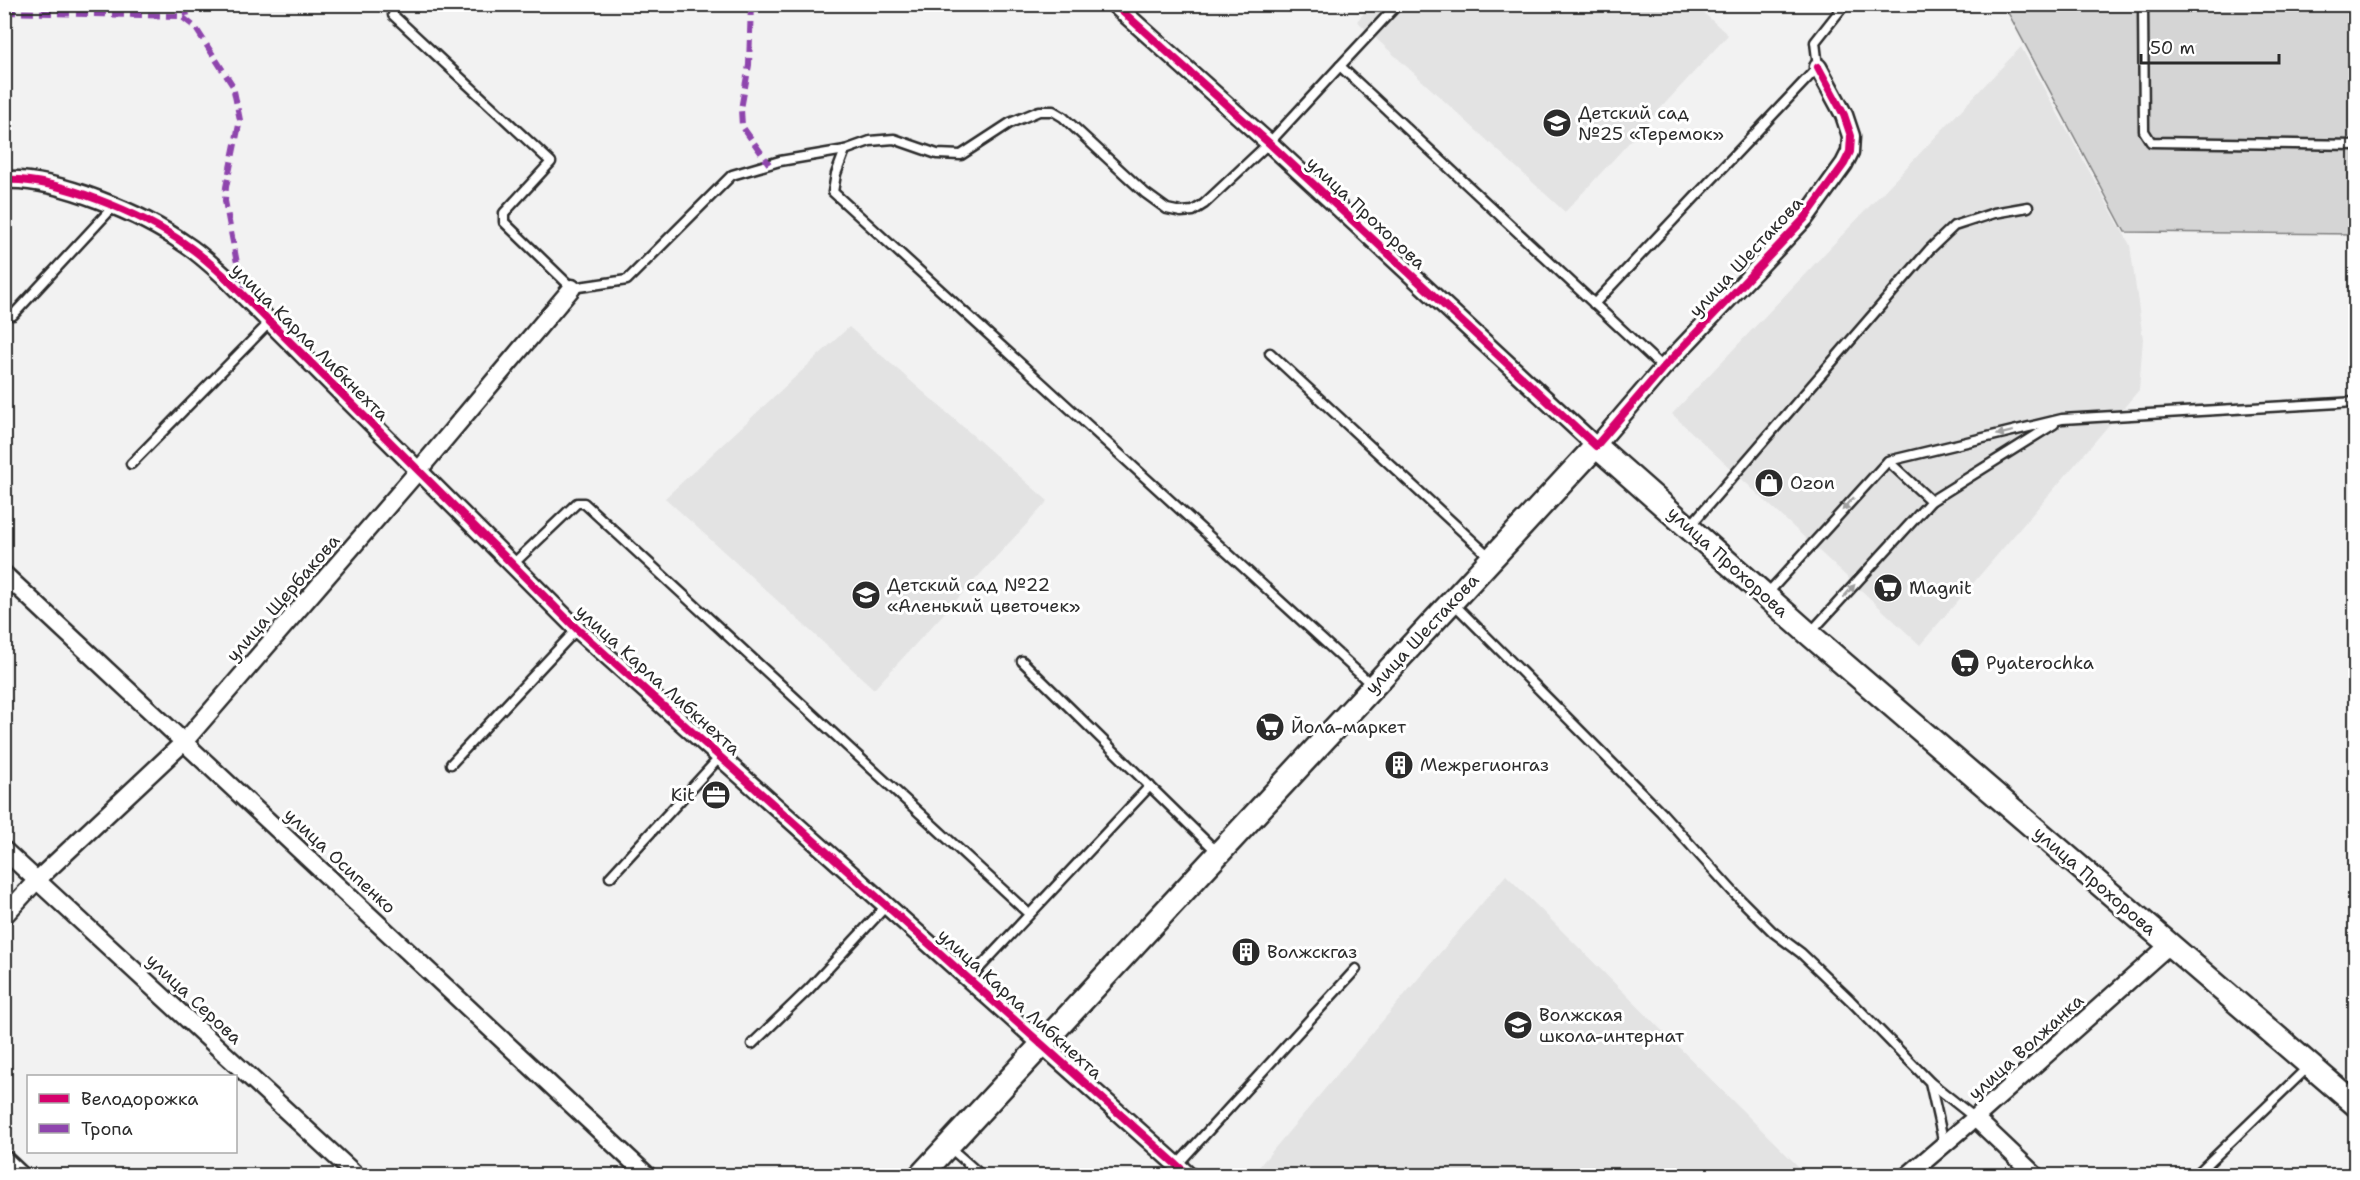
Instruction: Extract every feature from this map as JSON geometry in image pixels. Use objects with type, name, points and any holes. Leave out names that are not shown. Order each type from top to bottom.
[{"type":"main road","name":"улица Прохорова","points":[[1596,446],[1809,634],[2355,1105]]},
{"type":"main road","name":"улица Шестакова","points":[[920,1176],[1596,446]]},
{"type":"street","name":"улица Прохорова","points":[[1114,4],[1269,143],[1596,446]]},
{"type":"street","name":"улица Шестакова","points":[[1596,446],[1663,369],[1805,218],[1844,164],[1850,152],[1851,136],[1844,115],[1818,67]]},
{"type":"street","name":"улица Карла Либкнехта","points":[[4,180],[55,185],[150,222],[186,244],[271,321],[577,629],[1183,1170]]},
{"type":"street","name":"улица Щербакова","points":[[4,916],[37,880],[184,742],[418,471],[572,288]]},
{"type":"street","name":"улица Осипенко","points":[[4,574],[648,1176]]},
{"type":"street","name":"улица Серова","points":[[4,850],[357,1176]]},
{"type":"street","name":"улица Волжанка","points":[[1907,1176],[2169,945]]},
{"type":"street","points":[[1975,1118],[2036,1176]]},
{"type":"street","points":[[4,1159],[22,1176]]},
{"type":"lane","points":[[393,15],[551,162],[504,213],[504,222],[572,288],[627,280],[732,175],[780,161],[845,150],[870,141],[894,139],[938,154],[961,155],[1010,123],[1039,111],[1053,111],[1063,117],[1145,193],[1167,209],[1181,212],[1192,211],[1204,204],[1269,143],[1398,4]]},
{"type":"lane","points":[[1593,304],[1818,67],[1815,42],[1845,4]]},
{"type":"lane","points":[[2143,4],[2144,131],[2151,142],[2355,145]]},
{"type":"lane","points":[[1340,66],[1663,369]]},
{"type":"lane","points":[[845,150],[836,174],[833,192],[1373,686]]},
{"type":"lane","points":[[13,315],[112,207]]},
{"type":"lane","points":[[1689,526],[1953,226],[1971,219],[2028,207]]},
{"type":"lane","points":[[131,464],[271,321]]},
{"type":"lane","points":[[1270,353],[1492,559]]},
{"type":"lane","points":[[1766,595],[1888,461],[2062,419],[2355,402]]},
{"type":"lane","points":[[1809,634],[1931,501],[2062,419]]},
{"type":"lane","points":[[1888,461],[1931,501]]},
{"type":"lane","points":[[512,565],[577,503],[584,503],[1029,914]]},
{"type":"lane","points":[[1452,602],[1661,812],[1735,894],[1773,932],[1801,953],[1930,1082],[1975,1118]]},
{"type":"lane","points":[[451,764],[577,629]]},
{"type":"lane","points":[[1022,661],[1219,854]]},
{"type":"lane","points":[[610,877],[720,756]]},
{"type":"lane","points":[[969,979],[1150,786]]},
{"type":"lane","points":[[752,1044],[809,989],[886,905]]},
{"type":"lane","points":[[1183,1170],[1356,969]]},
{"type":"lane","points":[[2195,1176],[2309,1065]]},
{"type":"lane","points":[[1930,1082],[1944,1144]]},
{"type":"lane","points":[[947,1146],[982,1176]]},
{"type":"shaded area","name":"Детский сад №25 «Теремок»","points":[[1372,4],[1694,4],[1728,35],[1565,212],[1357,21]]},
{"type":"shaded area","points":[[2004,5],[2355,5],[2355,234],[2125,232]]},
{"type":"shaded area","points":[[2021,47],[2130,245],[2143,339],[2139,390],[1920,645],[1672,414]]},
{"type":"shaded area","name":"Детский сад №22 «Аленький цветочек»","points":[[849,327],[1048,501],[874,689],[665,498]]},
{"type":"shaded area","name":"Волжская школа-интернат","points":[[1506,875],[1807,1175],[1252,1175]]},
{"type":"marked path","points":[[185,4],[188,22]]},
{"type":"marked path","points":[[751,4],[749,65],[741,109],[742,126],[769,164]]},
{"type":"marked path","points":[[4,12],[181,16],[195,27],[233,86],[240,120],[225,201],[243,294]]},
{"type":"cycle path","points":[[1114,4],[1269,143],[1596,446],[1663,368],[1805,218],[1844,164],[1850,152],[1851,136],[1844,115],[1818,67]]},
{"type":"cycle path","points":[[4,180],[48,185],[98,200],[146,221],[205,259],[577,629],[1189,1176]]},
{"type":"place","name":"Детский сад №25 «Теремок»","points":[[1557,123]]},
{"type":"place","name":"Ozon","points":[[1769,483]]},
{"type":"place","name":"Magnit","points":[[1888,588]]},
{"type":"place","name":"Детский сад №22 «Аленький цветочек»","points":[[866,595]]},
{"type":"place","name":"Pyaterochka","points":[[1965,663]]},
{"type":"place","name":"Йола-маркет","points":[[1270,727]]},
{"type":"place","name":"Межрегионгаз","points":[[1399,765]]},
{"type":"place","name":"Kit","points":[[716,795]]},
{"type":"place","name":"Волжскгаз","points":[[1246,952]]},
{"type":"place","name":"Волжская школа-интернат","points":[[1518,1025]]}]
